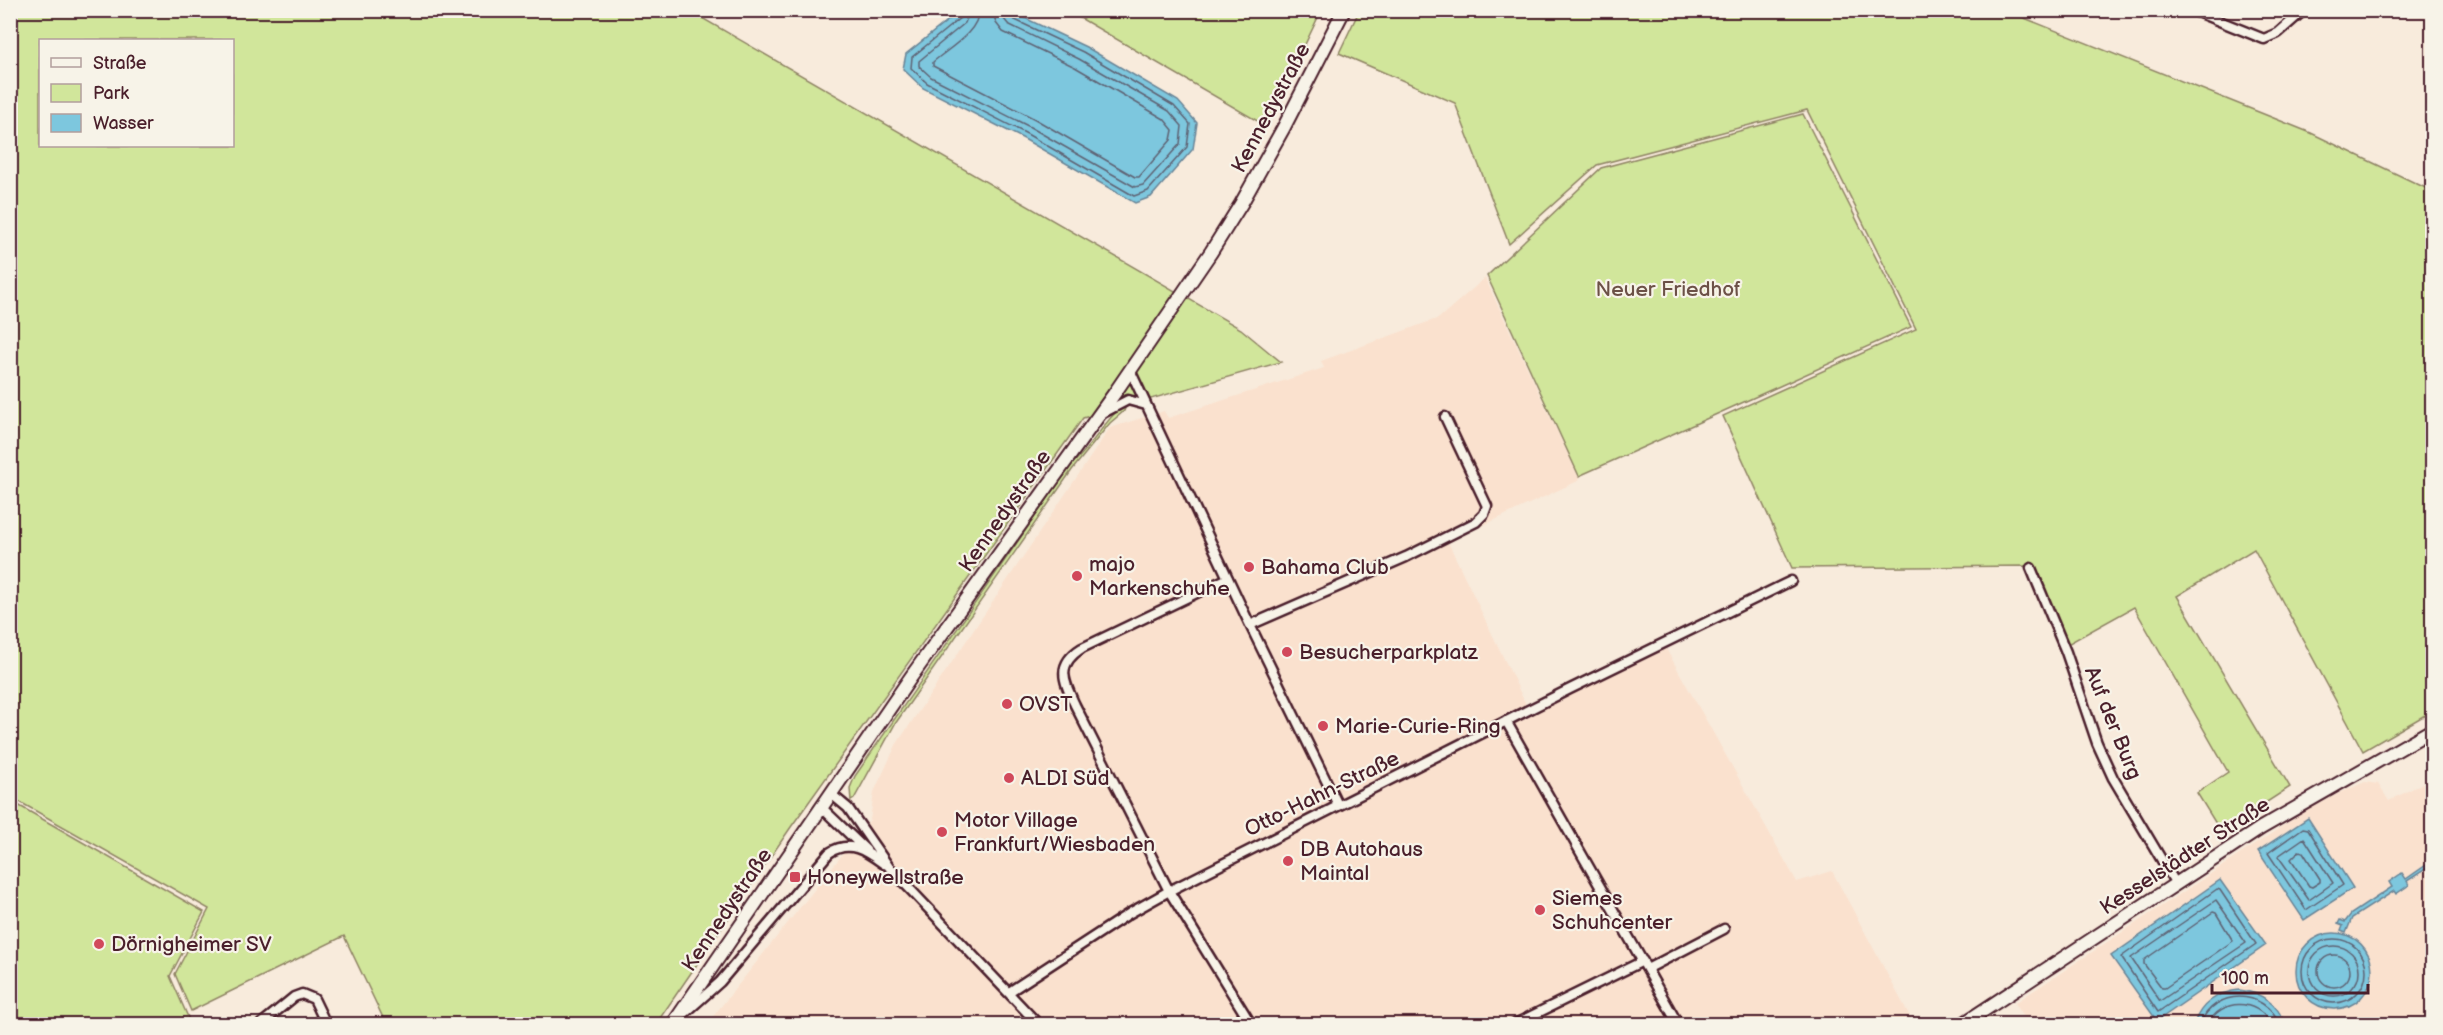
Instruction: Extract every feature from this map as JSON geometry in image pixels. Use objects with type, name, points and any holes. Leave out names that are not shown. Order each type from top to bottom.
[{"type":"main road","name":"Kennedystraße","points":[[674,1023],[830,794],[1130,370],[1241,204],[1299,99],[1344,10]]},
{"type":"main road","name":"Kesselstädter Straße","points":[[1963,1024],[2261,828],[2433,730]]},
{"type":"street","points":[[2192,10],[2264,39],[2278,33],[2304,10]]},
{"type":"street","points":[[1130,370],[1338,805]]},
{"type":"street","points":[[1097,417],[1128,400],[1146,405]]},
{"type":"street","points":[[1250,625],[1406,557],[1476,522],[1484,514],[1487,506],[1445,417]]},
{"type":"street","name":"Auf der Burg","points":[[2031,568],[2066,652],[2097,742],[2113,778],[2176,884]]},
{"type":"street","points":[[1228,578],[1082,648],[1070,656],[1064,669],[1066,685],[1169,891],[1251,1024]]},
{"type":"street","name":"Otto-Hahn-Straße","points":[[1009,993],[1130,913],[1169,891],[1506,721],[1791,581]]},
{"type":"street","points":[[1506,721],[1678,1024]]},
{"type":"street","points":[[830,794],[851,812],[889,867],[1038,1024]]},
{"type":"street","points":[[821,807],[870,854]]},
{"type":"street","name":"Kennedystraße","points":[[674,1023],[720,982],[829,853],[849,845],[870,854],[889,867]]},
{"type":"street","points":[[1515,1024],[1724,929]]},
{"type":"street","points":[[261,1024],[294,997],[302,994],[314,999],[327,1024]]},
{"type":"shaded area","points":[[1485,278],[1580,480],[1448,542],[1531,715],[1665,647],[1797,882],[1832,871],[1914,1024],[707,1024],[870,820],[874,792],[896,745],[1110,428],[1164,411],[1168,418],[1324,368],[1321,361],[1439,318]]},
{"type":"shaded area","points":[[2432,778],[2432,1024],[2028,1024],[2015,1003],[2304,812],[2365,782],[2378,784],[2389,801]]},
{"type":"green space","points":[[11,11],[690,11],[1241,329],[1281,362],[1126,406],[1072,470],[895,724],[851,801],[850,788],[855,776],[1071,465],[1121,407],[1083,418],[791,827],[656,1024],[386,1024],[344,936],[191,1011],[175,974],[209,909],[11,797]]},
{"type":"green space","points":[[1068,11],[1321,11],[1266,126]]},
{"type":"green space","points":[[1359,11],[2007,11],[2311,133],[2432,191],[2432,711],[2363,751],[2254,549],[2177,596],[2290,787],[2221,832],[2197,793],[2228,772],[2134,607],[2064,646],[2029,566],[1792,568],[1723,416],[1916,329],[1807,110],[1597,165],[1509,244],[1455,103],[1339,53]]},
{"type":"green space","name":"Neuer Friedhof","points":[[1803,114],[1911,327],[1579,476],[1487,276],[1601,168]]},
{"type":"green space","name":"Dörnigheimer SV","points":[[11,801],[204,912],[170,976],[191,1024],[11,1024]]},
{"type":"water","points":[[961,10],[1010,11],[1086,47],[1178,101],[1197,123],[1193,149],[1151,197],[1135,203],[1024,139],[923,88],[903,69],[906,54]]},
{"type":"water","points":[[2308,818],[2353,888],[2304,920],[2258,851]]},
{"type":"water","points":[[2432,861],[2432,865],[2407,881],[2409,885],[2396,894],[2394,891],[2352,918],[2346,933],[2341,931],[2343,926],[2338,924],[2340,920],[2345,922],[2351,914],[2392,887],[2389,882],[2402,873],[2406,879]]},
{"type":"water","points":[[2220,880],[2266,945],[2157,1021],[2111,956]]},
{"type":"water","points":[[2334,933],[2349,936],[2361,944],[2369,956],[2372,971],[2369,986],[2361,998],[2349,1006],[2334,1009],[2319,1006],[2307,998],[2299,986],[2296,971],[2299,956],[2307,944],[2319,936]]},
{"type":"water","points":[[2239,990],[2254,993],[2268,1000],[2278,1011],[2285,1024],[2194,1024],[2205,1005],[2211,1000],[2224,993]]},
{"type":"place","name":"Bahama Club","points":[[1249,567]]},
{"type":"place","name":"majo Markenschuhe","points":[[1077,576]]},
{"type":"place","name":"Besucherparkplatz","points":[[1287,652]]},
{"type":"place","name":"OVST","points":[[1007,704]]},
{"type":"place","name":"Marie-Curie-Ring","points":[[1323,726]]},
{"type":"place","name":"ALDI Süd","points":[[1009,778]]},
{"type":"place","name":"Motor Village Frankfurt/Wiesbaden","points":[[942,832]]},
{"type":"place","name":"DB Autohaus Maintal","points":[[1288,861]]},
{"type":"place","name":"Honeywellstraße","points":[[795,877]]},
{"type":"place","name":"Siemes Schuhcenter","points":[[1540,910]]},
{"type":"place","name":"Dörnigheimer SV","points":[[99,944]]}]
